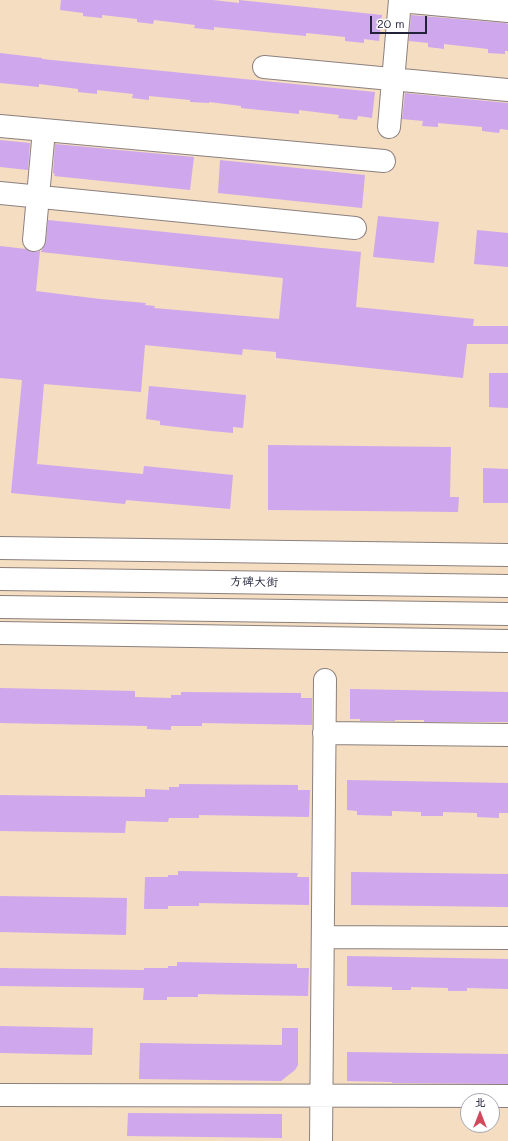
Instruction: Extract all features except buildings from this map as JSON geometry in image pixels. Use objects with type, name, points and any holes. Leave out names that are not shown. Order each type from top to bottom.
[{"type":"street","points":[[389,126],[400,0],[508,11]]},
{"type":"street","points":[[264,67],[508,90]]},
{"type":"street","points":[[0,126],[384,161]]},
{"type":"street","points":[[34,240],[44,130]]},
{"type":"street","points":[[0,194],[355,228]]},
{"type":"street","points":[[0,548],[508,555]]},
{"type":"street","name":"方碑大街","points":[[0,579],[508,586]]},
{"type":"street","points":[[0,607],[508,614]]},
{"type":"street","points":[[0,633],[508,641]]},
{"type":"street","points":[[321,1141],[324,680]]},
{"type":"street","points":[[324,733],[508,734]]},
{"type":"street","points":[[322,937],[508,938]]},
{"type":"street","points":[[0,1095],[508,1096]]}]
